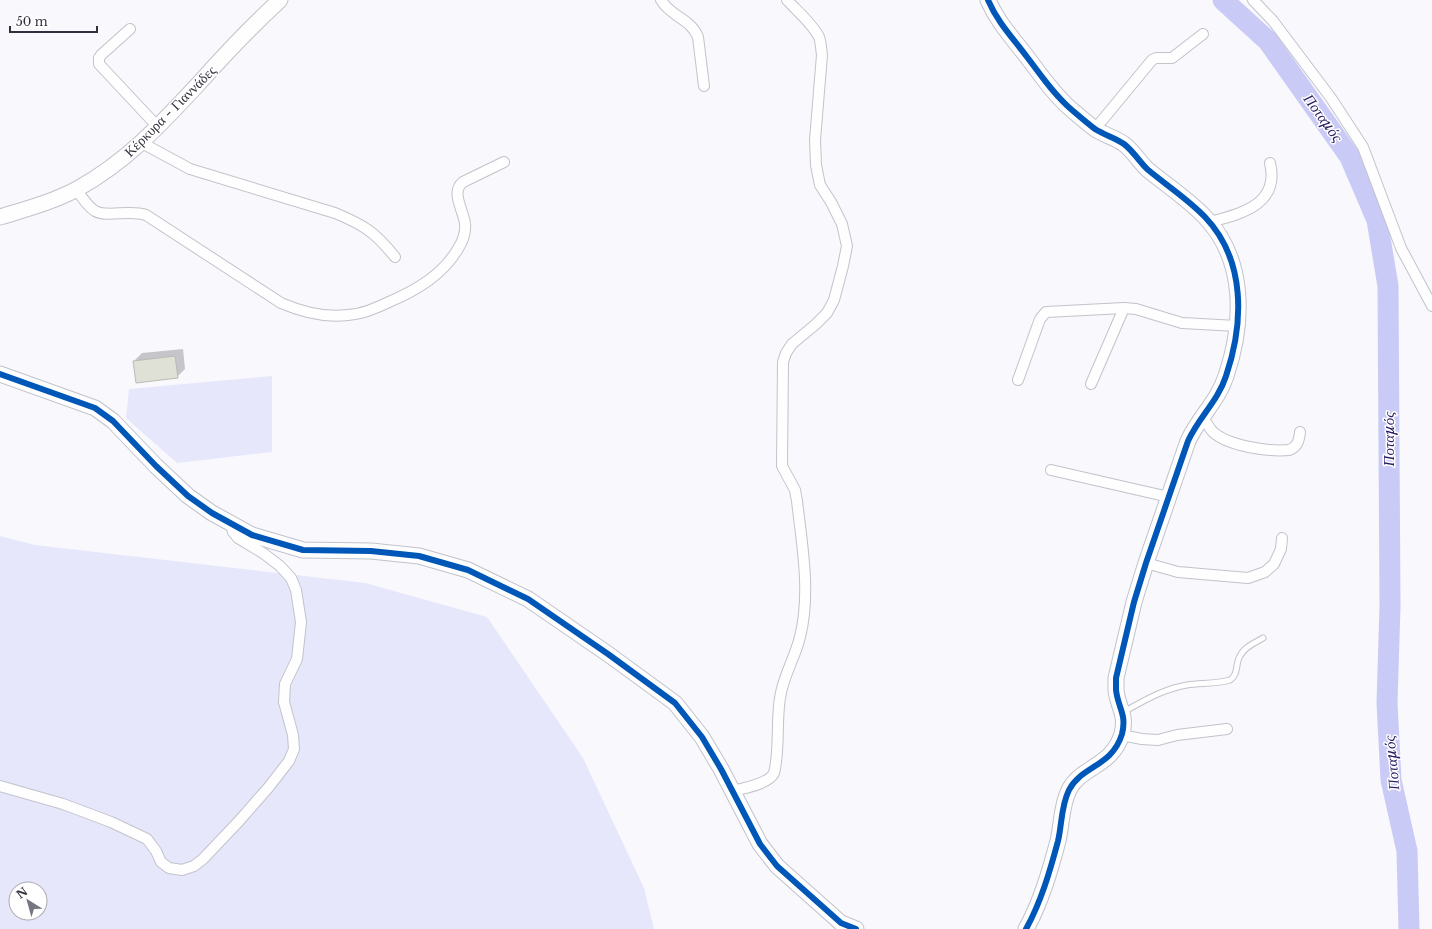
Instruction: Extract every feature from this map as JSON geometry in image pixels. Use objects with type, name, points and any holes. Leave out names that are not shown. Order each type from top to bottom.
[{"type":"street","name":"Κέρκυρα - Γιαννάδες","points":[[0,217],[51,200],[76,189],[111,168],[142,143],[158,127],[238,41],[279,0]]},
{"type":"street","points":[[661,0],[672,12],[688,22],[695,30],[698,37],[704,86]]},
{"type":"street","points":[[733,791],[766,781],[774,774],[780,697],[786,674],[800,638],[805,608],[804,571],[797,501],[795,490],[782,466],[783,362],[786,353],[792,344],[827,313],[834,300],[847,246],[842,224],[831,202],[820,185],[816,165],[815,140],[822,55],[821,44],[818,36],[812,28],[787,0]]},
{"type":"street","points":[[988,0],[999,23],[1053,92],[1071,110],[1095,129],[1124,144],[1147,169],[1210,222],[1223,241],[1232,262],[1238,290],[1237,326],[1232,356],[1221,391],[1188,440],[1134,602],[1116,678],[1116,690],[1124,721],[1121,735],[1112,753],[1104,761],[1081,776],[1069,789],[1064,801],[1058,839],[1036,911],[1026,929]]},
{"type":"street","points":[[1253,0],[1273,22],[1331,98],[1363,148],[1401,248],[1432,306]]},
{"type":"street","points":[[130,29],[101,55],[98,61],[99,64],[158,127]]},
{"type":"street","points":[[1095,129],[1152,60],[1156,58],[1172,58],[1204,34]]},
{"type":"street","points":[[142,143],[190,169],[335,213],[359,223],[374,233],[395,257]]},
{"type":"street","points":[[76,189],[88,204],[96,211],[103,214],[138,212],[146,215],[280,303],[298,310],[320,315],[348,315],[372,310],[411,292],[434,277],[446,266],[460,246],[466,229],[457,194],[458,187],[463,182],[504,162]]},
{"type":"street","points":[[1210,222],[1242,213],[1252,208],[1263,199],[1270,187],[1272,177],[1270,163]]},
{"type":"street","points":[[1018,380],[1040,319],[1044,314],[1049,312],[1124,308],[1136,309],[1182,323],[1237,326]]},
{"type":"street","points":[[1091,384],[1124,308]]},
{"type":"street","points":[[0,374],[95,408],[113,421],[156,466],[188,496],[212,513],[252,535],[303,550],[370,551],[419,556],[468,570],[528,599],[626,666],[675,703],[702,737],[733,791],[760,844],[777,866],[840,926],[856,929]]},
{"type":"street","points":[[1203,417],[1214,433],[1223,439],[1248,447],[1293,449],[1298,443],[1300,432]]},
{"type":"street","points":[[1051,470],[1169,497]]},
{"type":"street","points":[[0,786],[63,804],[111,822],[146,840],[156,851],[161,862],[169,868],[182,870],[194,866],[203,859],[239,821],[289,761],[294,749],[293,735],[284,702],[286,684],[297,659],[301,622],[296,590],[291,578],[280,566],[263,553],[236,536],[233,532],[231,524]]},
{"type":"street","points":[[1146,563],[1178,572],[1248,578],[1264,572],[1274,564],[1281,549],[1282,538]]},
{"type":"street","points":[[1121,735],[1158,740],[1184,734],[1227,729]]},
{"type":"lane","points":[[1122,713],[1155,695],[1170,689],[1187,685],[1230,680],[1235,675],[1237,663],[1243,651],[1263,638]]},
{"type":"shaded area","points":[[272,376],[272,452],[177,463],[126,418],[129,389]]},
{"type":"shaded area","points":[[0,536],[35,545],[365,583],[487,617],[583,758],[644,888],[654,929],[0,929]]},
{"type":"building","points":[[175,356],[178,378],[136,383],[133,361]]},
{"type":"waterway","name":"Ποταμός","points":[[1223,0],[1268,41],[1350,157],[1377,220],[1388,286],[1390,606],[1387,703],[1391,780],[1407,851],[1409,929]]},
{"type":"cycle path","points":[[988,0],[996,16],[1006,30],[1059,98],[1095,129],[1124,144],[1147,169],[1184,198],[1205,217],[1218,234],[1228,253],[1234,272],[1238,293],[1236,335],[1232,356],[1223,385],[1197,424],[1188,441],[1134,602],[1116,678],[1117,696],[1123,716],[1122,734],[1111,753],[1074,782],[1066,796],[1058,841],[1048,875],[1041,897],[1026,929]]},
{"type":"cycle path","points":[[0,374],[95,408],[113,421],[156,466],[188,496],[212,513],[252,535],[303,550],[371,551],[419,556],[468,570],[528,599],[608,654],[675,703],[702,737],[721,769],[760,844],[777,866],[841,923],[856,929]]}]
